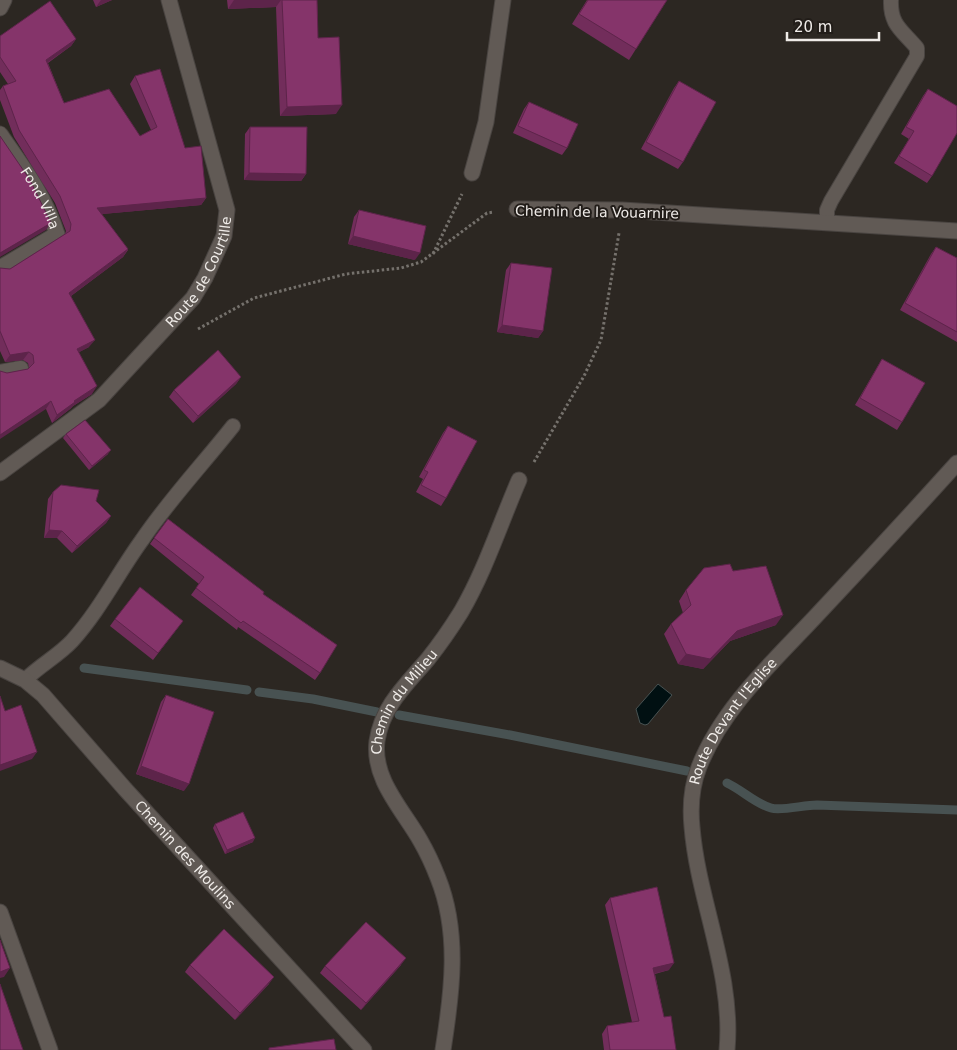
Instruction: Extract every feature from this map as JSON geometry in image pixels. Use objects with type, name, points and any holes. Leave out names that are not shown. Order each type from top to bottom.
[{"type":"street","points":[[0,8],[4,0]]},
{"type":"street","name":"Route de Courtille","points":[[0,473],[99,400],[193,298],[205,278],[224,236],[227,210],[169,0]]},
{"type":"street","points":[[472,174],[486,122],[503,0]]},
{"type":"street","name":"Fond Villa","points":[[0,134],[36,184],[50,210],[57,234],[0,268]]},
{"type":"street","name":"Chemin de la Vouarnire","points":[[517,209],[622,210],[957,231]]},
{"type":"street","name":"Route Devant l'Eglise","points":[[727,1050],[726,1006],[716,949],[699,873],[692,826],[692,792],[699,768],[728,716],[759,677],[957,463]]},
{"type":"street","name":"Chemin du Milieu","points":[[443,1050],[453,954],[449,917],[438,879],[428,858],[388,789],[377,755],[378,741],[390,706],[398,692],[444,637],[474,587],[519,480]]},
{"type":"street","name":"Chemin des Moulins","points":[[0,668],[25,680],[43,695],[125,789],[364,1050]]},
{"type":"street","points":[[0,912],[50,1050]]},
{"type":"lane","points":[[827,222],[827,210],[830,201],[917,56],[917,48],[895,24],[890,12],[891,0]]},
{"type":"lane","points":[[0,372],[21,368]]},
{"type":"lane","points":[[25,680],[35,670],[57,656],[73,640],[106,596],[152,525],[234,426]]},
{"type":"path","points":[[433,255],[472,174]]},
{"type":"path","name":"Chemin de la Vouarnire","points":[[191,332],[254,298],[346,274],[401,268],[421,262],[433,255],[487,213],[517,209]]},
{"type":"path","points":[[519,480],[528,472],[596,352],[605,327],[622,210]]},
{"type":"shaded area","points":[[658,684],[672,695],[648,724],[645,725],[640,723],[636,709]]},
{"type":"building","points":[[282,0],[317,0],[318,38],[339,37],[342,105],[287,107]]},
{"type":"building","points":[[588,0],[667,0],[636,49],[579,14]]},
{"type":"building","points":[[50,1],[76,39],[46,60],[64,103],[109,89],[140,136],[157,127],[135,76],[160,69],[185,148],[201,146],[206,198],[97,208],[128,249],[69,293],[95,340],[77,349],[97,386],[57,415],[51,401],[0,435],[0,371],[7,373],[28,369],[34,363],[33,355],[29,352],[10,355],[0,331],[0,268],[10,269],[70,231],[71,224],[60,196],[19,130],[3,86],[16,81],[0,57],[0,36]]},
{"type":"building","points":[[679,81],[716,102],[683,162],[646,142]]},
{"type":"building","points":[[928,89],[957,106],[957,133],[932,176],[899,156],[914,131],[906,127]]},
{"type":"building","points":[[529,102],[578,124],[567,148],[518,126]]},
{"type":"building","points":[[250,127],[307,127],[306,174],[249,173]]},
{"type":"building","points":[[0,136],[30,180],[51,223],[0,253]]},
{"type":"building","points":[[359,210],[426,226],[420,253],[353,236]]},
{"type":"building","points":[[936,247],[957,258],[957,332],[905,303]]},
{"type":"building","points":[[511,263],[552,268],[543,331],[502,325]]},
{"type":"building","points":[[218,350],[241,377],[198,416],[174,390]]},
{"type":"building","points":[[882,359],[925,383],[902,422],[860,398]]},
{"type":"building","points":[[85,420],[111,450],[92,466],[66,434]]},
{"type":"building","points":[[448,426],[477,441],[446,498],[421,485],[428,472],[424,470]]},
{"type":"building","points":[[61,485],[99,490],[96,501],[111,516],[77,546],[62,531],[49,530],[53,492]]},
{"type":"building","points":[[168,519],[264,592],[263,594],[337,645],[320,673],[243,621],[241,623],[196,588],[204,577],[154,538]]},
{"type":"building","points":[[730,564],[733,571],[766,566],[783,615],[737,631],[710,659],[686,654],[671,624],[691,605],[686,590],[704,568]]},
{"type":"building","points":[[140,587],[183,621],[158,653],[115,619]]},
{"type":"building","points":[[166,695],[214,712],[189,784],[141,766]]},
{"type":"building","points":[[0,696],[5,711],[21,705],[37,752],[0,765]]},
{"type":"building","points":[[243,812],[255,838],[227,850],[215,824]]},
{"type":"building","points":[[657,887],[674,963],[653,968],[664,1017],[671,1016],[676,1050],[610,1050],[607,1026],[639,1021],[610,898]]},
{"type":"building","points":[[366,922],[406,958],[366,1003],[325,966]]},
{"type":"building","points":[[224,929],[274,977],[240,1013],[190,965]]},
{"type":"building","points":[[0,940],[10,968],[0,972]]},
{"type":"building","points":[[0,984],[23,1050],[0,1050]]},
{"type":"building","points":[[334,1039],[336,1050],[269,1050],[269,1048]]},
{"type":"waterway","points":[[84,668],[247,690]]},
{"type":"waterway","points":[[259,692],[313,699],[377,712]]},
{"type":"waterway","points":[[399,715],[510,735],[687,771]]},
{"type":"waterway","points":[[727,783],[760,803],[775,809],[817,805],[957,810]]}]
